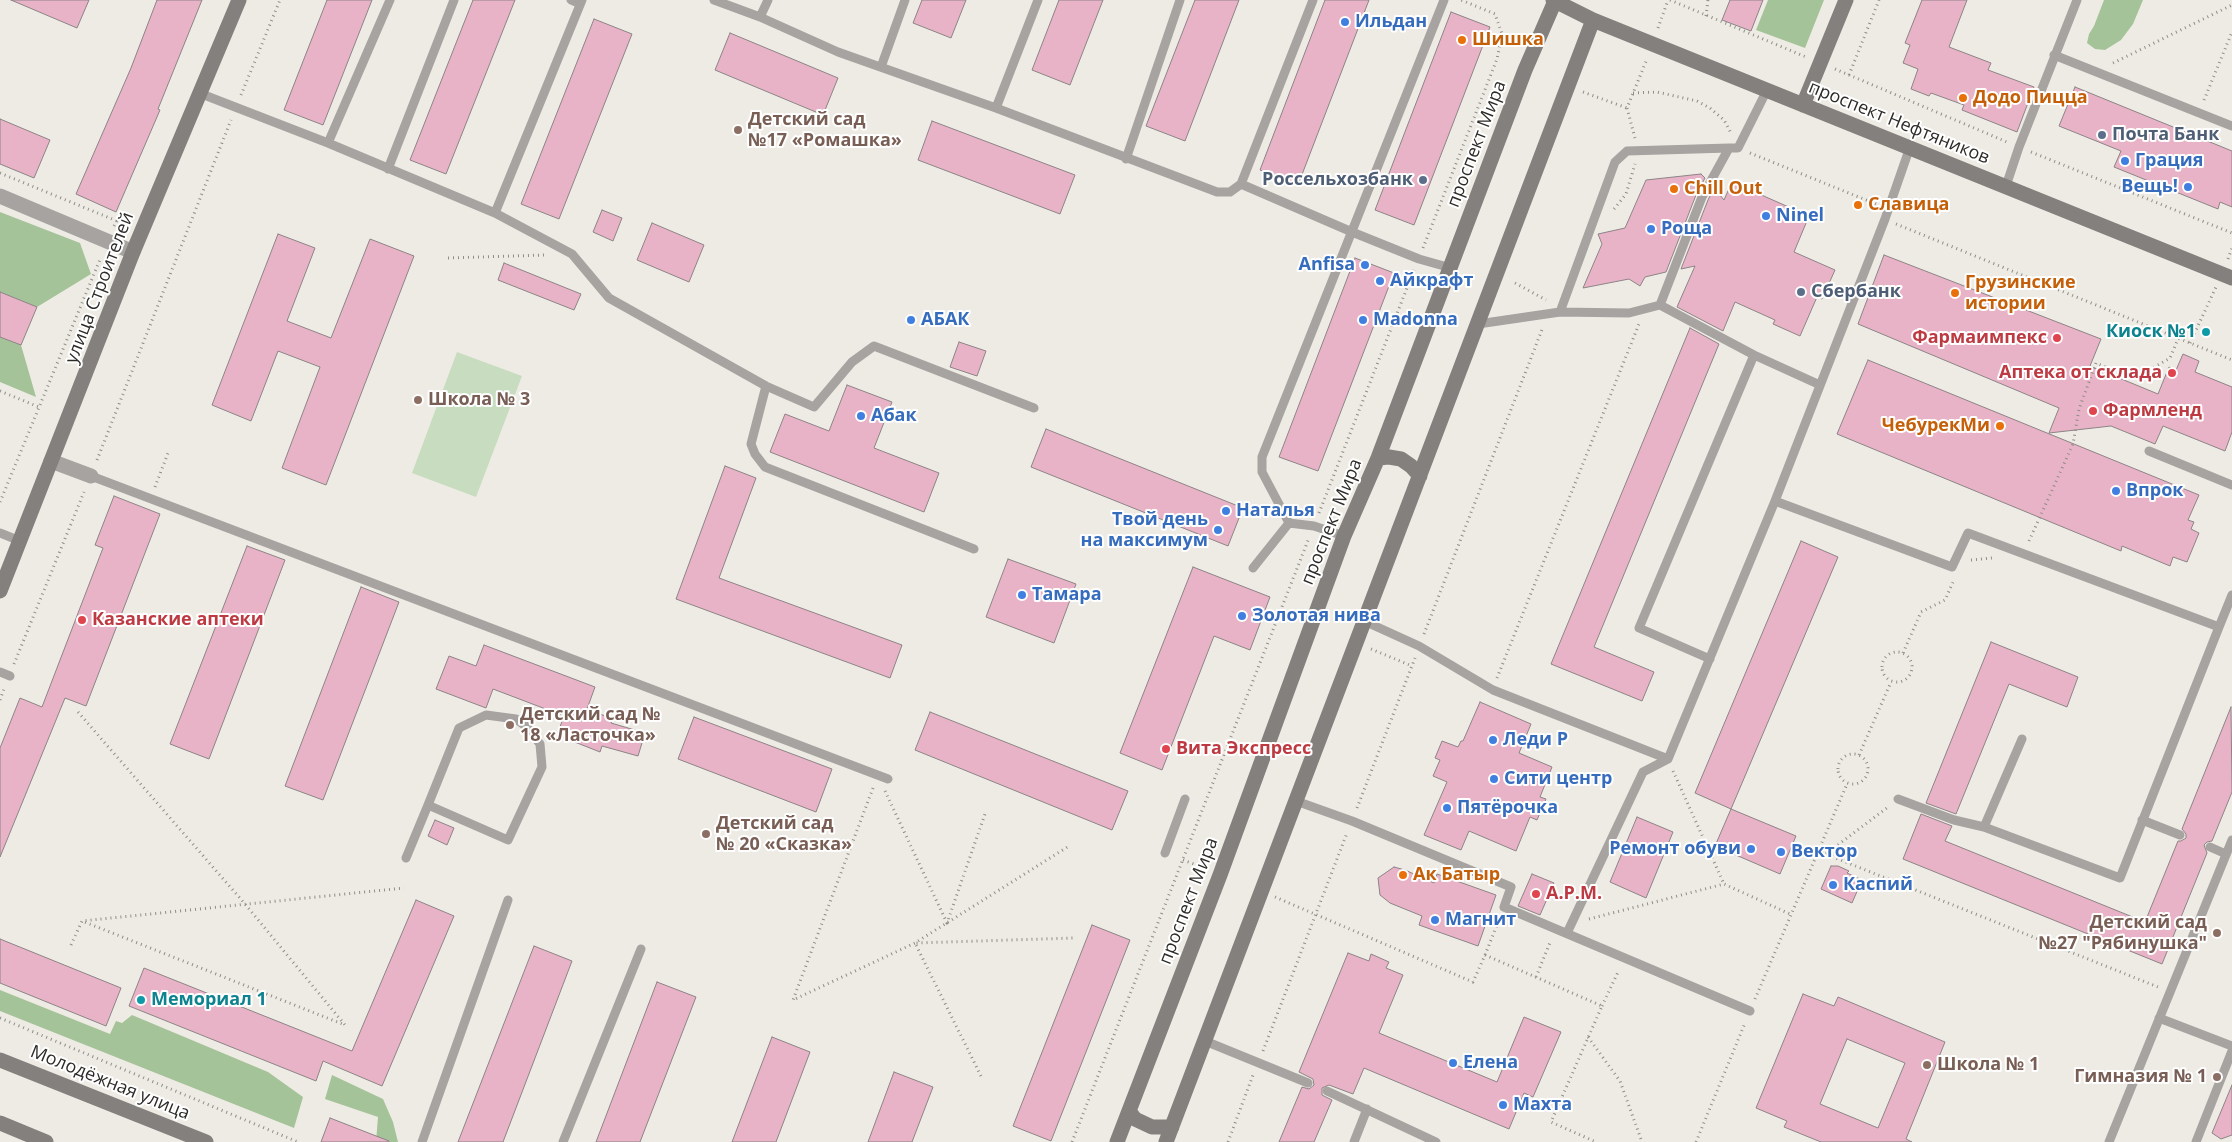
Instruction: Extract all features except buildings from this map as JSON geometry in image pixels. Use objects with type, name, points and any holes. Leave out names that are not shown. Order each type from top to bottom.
[{"type":"main road","name":"улица Строителей","points":[[0,591],[133,252],[239,0]]},
{"type":"main road","name":"проспект Нефтяников","points":[[1554,0],[1593,20],[2227,276]]},
{"type":"main road","name":"проспект Мира","points":[[1117,1142],[1220,875],[1344,536],[1378,458],[1525,70],[1554,0]]},
{"type":"main road","points":[[1803,105],[1846,0]]},
{"type":"main road","points":[[1166,1142],[1593,20]]},
{"type":"main road","points":[[1378,458],[1389,457],[1401,460],[1411,466],[1420,476]]},
{"type":"main road","name":"Молодёжная улица","points":[[0,1060],[206,1142]]},
{"type":"main road","points":[[1129,1112],[1135,1119],[1152,1128],[1172,1127]]},
{"type":"main road","points":[[0,1123],[46,1142]]},
{"type":"street","points":[[0,196],[133,252]]},
{"type":"street","points":[[51,461],[90,476]]},
{"type":"lane","points":[[328,143],[390,0]]},
{"type":"lane","points":[[388,169],[454,0]]},
{"type":"lane","points":[[495,213],[581,2],[570,0]]},
{"type":"lane","points":[[714,0],[760,17],[838,52],[996,108],[1217,192],[1230,192],[1241,184],[1313,0]]},
{"type":"lane","points":[[760,17],[768,0]]},
{"type":"lane","points":[[881,67],[905,0]]},
{"type":"lane","points":[[996,108],[1038,0]]},
{"type":"lane","points":[[1126,159],[1180,0]]},
{"type":"lane","points":[[1289,523],[1262,472],[1262,457],[1444,0]]},
{"type":"lane","points":[[2006,186],[2018,147],[2077,0]]},
{"type":"lane","points":[[2054,55],[2232,126]]},
{"type":"lane","points":[[1660,305],[1702,197],[1734,148],[1767,90]]},
{"type":"lane","points":[[200,93],[328,143],[495,213],[572,254],[608,298],[766,386],[814,407],[852,362],[874,346],[1034,408]]},
{"type":"lane","points":[[1560,312],[1615,162],[1628,151],[1734,148]]},
{"type":"lane","points":[[1567,933],[1643,772],[1668,758],[1775,501],[1885,219],[1910,148]]},
{"type":"lane","points":[[1241,184],[1352,232],[1419,258],[1451,268]]},
{"type":"lane","points":[[1478,324],[1560,312],[1629,312],[1660,305],[1754,354],[1820,384]]},
{"type":"lane","points":[[1710,659],[1639,628],[1754,354]]},
{"type":"lane","points":[[766,386],[751,444],[755,454],[765,467],[974,549]]},
{"type":"lane","points":[[2149,451],[2232,485]]},
{"type":"lane","points":[[90,476],[888,779]]},
{"type":"lane","points":[[1775,501],[1952,568],[1968,533],[2219,627]]},
{"type":"lane","points":[[1289,523],[1314,526],[1344,536]]},
{"type":"lane","points":[[1253,568],[1289,523]]},
{"type":"lane","points":[[0,532],[20,541]]},
{"type":"lane","points":[[1898,799],[1954,820],[1984,827],[2120,878],[2232,595]]},
{"type":"lane","points":[[1364,622],[1420,646],[1493,690],[1668,758]]},
{"type":"lane","points":[[0,672],[10,676]]},
{"type":"lane","points":[[406,858],[459,728],[486,716],[516,719],[527,726],[540,744],[542,767],[508,840],[428,805]]},
{"type":"lane","points":[[1984,827],[2022,739]]},
{"type":"lane","points":[[1165,852],[1185,799]]},
{"type":"lane","points":[[1296,801],[1352,820],[1510,887],[1504,907],[1750,1011]]},
{"type":"lane","points":[[2142,820],[2180,835]]},
{"type":"lane","points":[[2109,1142],[2232,840]]},
{"type":"lane","points":[[2210,847],[2226,854]]},
{"type":"lane","points":[[422,1142],[508,900]]},
{"type":"lane","points":[[563,1142],[641,949]]},
{"type":"lane","points":[[2159,1018],[2232,1046]]},
{"type":"lane","points":[[1204,1041],[1308,1083]]},
{"type":"lane","points":[[2196,1142],[2232,1051]]},
{"type":"lane","points":[[1328,1091],[1436,1142]]},
{"type":"lane","points":[[1354,1142],[1367,1109]]},
{"type":"path","points":[[0,700],[280,0]]},
{"type":"path","points":[[1072,1142],[1497,59],[1502,34],[1495,14],[1461,0]]},
{"type":"path","points":[[1670,0],[2018,147],[2232,233]]},
{"type":"path","points":[[1706,16],[1708,0]]},
{"type":"path","points":[[1849,75],[1879,0]]},
{"type":"path","points":[[2096,72],[2232,5]]},
{"type":"path","points":[[2199,112],[2232,32]]},
{"type":"path","points":[[1583,92],[1627,108]]},
{"type":"path","points":[[1633,93],[1657,92],[1697,101],[1710,108],[1724,120],[1734,148],[1888,209]]},
{"type":"path","points":[[0,173],[117,221]]},
{"type":"path","points":[[1885,219],[2232,360]]},
{"type":"path","points":[[2190,343],[2227,276],[2232,248]]},
{"type":"path","points":[[448,258],[572,254]]},
{"type":"path","points":[[1493,690],[1644,310]]},
{"type":"path","points":[[1228,1142],[1549,313]]},
{"type":"path","points":[[2023,555],[2073,444],[2079,409],[2096,363],[2134,379],[2170,358],[2178,338]]},
{"type":"path","points":[[0,391],[39,407]]},
{"type":"path","points":[[150,498],[168,453]]},
{"type":"path","points":[[1963,561],[1993,558]]},
{"type":"path","points":[[1903,653],[1921,612],[1945,600],[1956,577]]},
{"type":"path","points":[[1367,648],[1412,666]]},
{"type":"path","points":[[1895,652],[1903,653],[1911,661],[1912,672],[1903,682],[1891,682],[1884,676],[1881,668],[1883,660],[1888,654],[1895,652]]},
{"type":"path","points":[[1859,755],[1891,682]]},
{"type":"path","points":[[78,712],[245,904],[345,1025],[82,921]]},
{"type":"path","points":[[1851,754],[1859,755],[1867,762],[1867,774],[1859,783],[1847,784],[1840,778],[1837,770],[1839,762],[1844,756],[1851,754]]},
{"type":"path","points":[[1668,758],[1724,884]]},
{"type":"path","points":[[878,776],[947,923]]},
{"type":"path","points":[[878,776],[793,1000],[915,943],[1069,846]]},
{"type":"path","points":[[1696,1142],[1790,914],[1847,784]]},
{"type":"path","points":[[1826,854],[1898,799]]},
{"type":"path","points":[[947,923],[986,814]]},
{"type":"path","points":[[1818,851],[2170,991]]},
{"type":"path","points":[[1165,852],[1220,875]]},
{"type":"path","points":[[1572,924],[1724,884],[1790,914]]},
{"type":"path","points":[[82,921],[404,888]]},
{"type":"path","points":[[1262,892],[1473,982],[1504,907]]},
{"type":"path","points":[[71,945],[82,921]]},
{"type":"path","points":[[1536,977],[1556,928]]},
{"type":"path","points":[[915,943],[1074,938]]},
{"type":"path","points":[[915,943],[982,1076]]},
{"type":"path","points":[[1486,954],[1602,1006]]},
{"type":"path","points":[[1596,1142],[1551,1122],[1588,1036],[1625,958]]},
{"type":"path","points":[[0,1018],[298,1142]]},
{"type":"path","points":[[1588,1036],[1620,1080],[1642,1142]]},
{"type":"green space","points":[[1768,0],[1824,0],[1805,48],[1756,30]]},
{"type":"green space","points":[[2104,0],[2143,0],[2133,24],[2121,40],[2105,50],[2095,49],[2087,43]]},
{"type":"green space","points":[[0,212],[80,243],[91,274],[37,307],[0,292]]},
{"type":"green space","points":[[0,337],[21,345],[36,397],[0,382]]},
{"type":"green space","points":[[457,352],[522,376],[476,497],[412,473]]},
{"type":"green space","points":[[0,990],[110,1034],[116,1021],[122,1023],[132,1015],[268,1072],[303,1097],[294,1128],[0,1011]]},
{"type":"green space","points":[[332,1075],[383,1099],[393,1122],[398,1142],[376,1142],[378,1117],[325,1099]]},
{"type":"place","name":"Ильдан","points":[[1345,22]]},
{"type":"place","name":"Шишка","points":[[1462,40]]},
{"type":"place","name":"Додо Пицца","points":[[1963,98]]},
{"type":"place","name":"Детский сад №17 «Ромашка»","points":[[738,130]]},
{"type":"place","name":"Почта Банк","points":[[2102,135]]},
{"type":"place","name":"Грация","points":[[2125,161]]},
{"type":"place","name":"Россельхозбанк","points":[[1423,180]]},
{"type":"place","name":"Вещь!","points":[[2188,187]]},
{"type":"place","name":"Chill Out","points":[[1674,189]]},
{"type":"place","name":"Славица","points":[[1858,205]]},
{"type":"place","name":"Ninel","points":[[1766,216]]},
{"type":"place","name":"Роща","points":[[1651,229]]},
{"type":"place","name":"Anfisa","points":[[1365,265]]},
{"type":"place","name":"Айкрафт","points":[[1380,281]]},
{"type":"place","name":"Сбербанк","points":[[1801,292]]},
{"type":"place","name":"Грузинские истории","points":[[1955,293]]},
{"type":"place","name":"АБАК","points":[[911,320]]},
{"type":"place","name":"Madonna","points":[[1363,320]]},
{"type":"place","name":"Киоск №1","points":[[2206,332]]},
{"type":"place","name":"Фармаимпекс","points":[[2057,338]]},
{"type":"place","name":"Аптека от склада","points":[[2172,373]]},
{"type":"place","name":"Школа № 3","points":[[418,400]]},
{"type":"place","name":"Фармленд","points":[[2093,411]]},
{"type":"place","name":"Абак","points":[[861,416]]},
{"type":"place","name":"ЧебурекМи","points":[[2000,426]]},
{"type":"place","name":"Впрок","points":[[2116,491]]},
{"type":"place","name":"Наталья","points":[[1226,511]]},
{"type":"place","name":"Твой день на максимум","points":[[1218,530]]},
{"type":"place","name":"Тамара","points":[[1022,595]]},
{"type":"place","name":"Золотая нива","points":[[1242,616]]},
{"type":"place","name":"Казанские аптеки","points":[[82,620]]},
{"type":"place","name":"Детский сад № 18 «Ласточка»","points":[[510,725]]},
{"type":"place","name":"Леди Р","points":[[1493,740]]},
{"type":"place","name":"Вита Экспресс","points":[[1166,749]]},
{"type":"place","name":"Сити центр","points":[[1494,779]]},
{"type":"place","name":"Пятёрочка","points":[[1447,808]]},
{"type":"place","name":"Детский сад № 20 «Сказка»","points":[[706,834]]},
{"type":"place","name":"Ремонт обуви","points":[[1751,849]]},
{"type":"place","name":"Вектор","points":[[1781,852]]},
{"type":"place","name":"Ак Батыр","points":[[1403,875]]},
{"type":"place","name":"Каспий","points":[[1833,885]]},
{"type":"place","name":"А.Р.М.","points":[[1536,894]]},
{"type":"place","name":"Магнит","points":[[1435,920]]},
{"type":"place","name":"Детский сад №27 \"Рябинушка\"","points":[[2217,933]]},
{"type":"place","name":"Мемориал 1","points":[[141,1000]]},
{"type":"place","name":"Елена","points":[[1453,1063]]},
{"type":"place","name":"Школа № 1","points":[[1927,1065]]},
{"type":"place","name":"Гимназия № 1","points":[[2217,1077]]},
{"type":"place","name":"Махта","points":[[1503,1105]]}]
